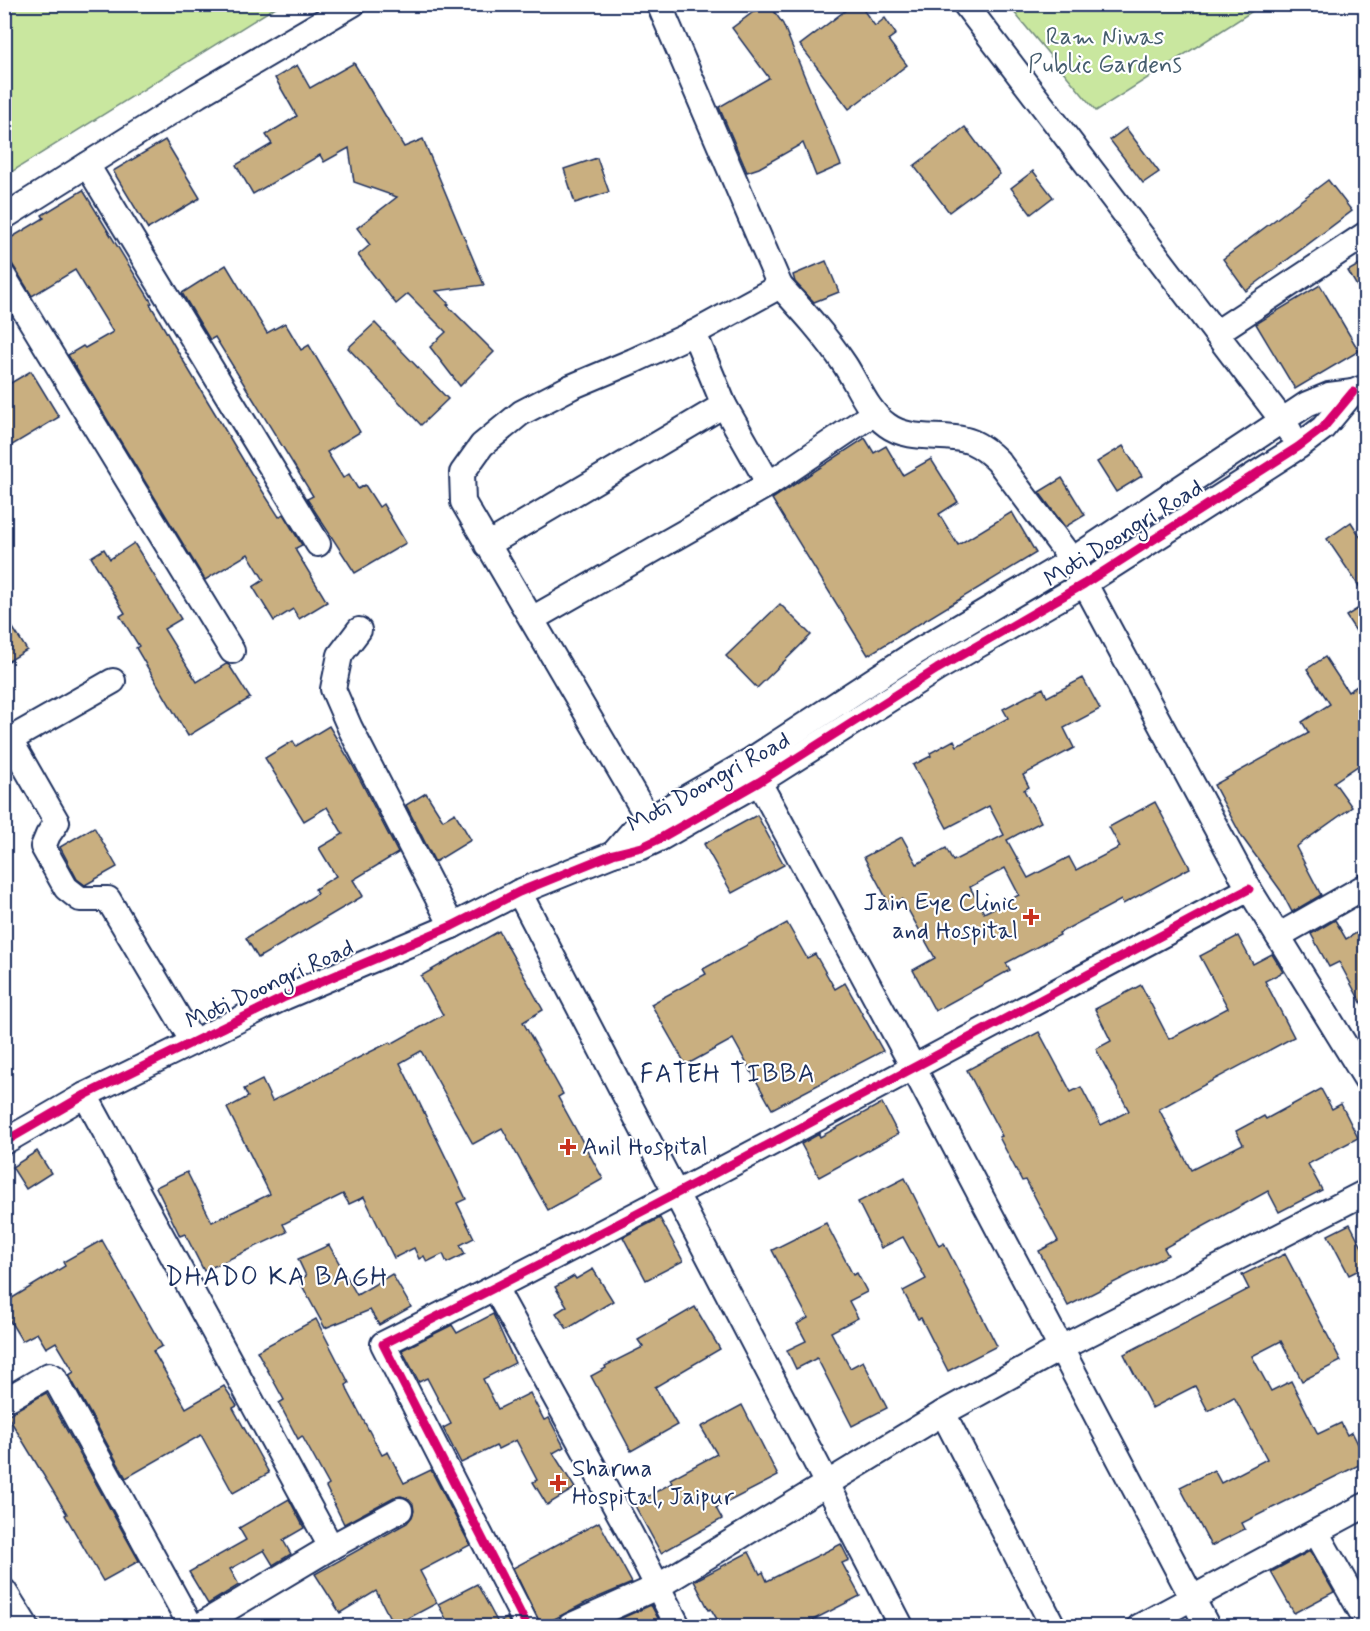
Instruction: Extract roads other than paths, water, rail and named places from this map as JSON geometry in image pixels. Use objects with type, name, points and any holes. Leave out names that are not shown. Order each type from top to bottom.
[{"type":"street","points":[[4,217],[198,95],[353,4]]},
{"type":"street","points":[[659,4],[780,286],[805,313],[844,364],[874,413],[888,426],[909,434],[970,441],[986,449],[998,461],[1072,560],[1249,889],[1365,1079]]},
{"type":"street","points":[[965,4],[1282,420],[1299,447]]},
{"type":"street","points":[[87,165],[318,544]]},
{"type":"street","points":[[1216,333],[1365,234]]},
{"type":"street","points":[[4,277],[232,651]]},
{"type":"street","points":[[654,830],[486,545],[463,502],[462,473],[482,445],[521,413],[571,387],[694,333],[780,286]]},
{"type":"street","points":[[694,333],[724,405],[769,484]]},
{"type":"street","name":"Moti Doongri Road","points":[[754,772],[939,639],[1072,560],[1307,404],[1329,395],[1359,389]]},
{"type":"street","name":"Moti Doongri Road","points":[[4,1142],[85,1095],[285,997],[452,926],[519,892],[613,854],[628,834],[654,830],[1084,584],[1299,447],[1323,428],[1359,389]]},
{"type":"street","points":[[486,545],[724,405]]},
{"type":"street","points":[[532,620],[769,484],[874,413]]},
{"type":"street","points":[[359,630],[340,655],[333,689],[350,728],[452,926]]},
{"type":"street","points":[[939,639],[952,660]]},
{"type":"street","points":[[113,681],[7,742],[57,822],[43,847],[66,888],[80,899],[108,899],[193,1042]]},
{"type":"street","points":[[754,772],[913,1067],[1207,1626]]},
{"type":"street","points":[[1278,936],[1365,886]]},
{"type":"street","points":[[527,1626],[383,1344],[677,1194],[1249,889]]},
{"type":"street","points":[[519,892],[902,1626]]},
{"type":"street","points":[[85,1095],[331,1547]]},
{"type":"street","points":[[570,1626],[657,1587],[943,1413],[1060,1348],[1365,1192]]},
{"type":"street","points":[[495,1288],[630,1533],[678,1626]]},
{"type":"street","points":[[11,1397],[49,1375],[54,1377],[191,1626]]},
{"type":"street","points":[[943,1413],[1053,1626]]},
{"type":"street","points":[[1140,1626],[1365,1505]]},
{"type":"street","points":[[199,1626],[331,1547],[400,1510]]},
{"type":"street","points":[[1316,1532],[1365,1620]]},
{"type":"street","points":[[4,1591],[26,1626]]},
{"type":"place","name":"Jain Eye Clinic and Hospital","points":[[1031,917]]},
{"type":"place","name":"Anil Hospital","points":[[568,1147]]},
{"type":"place","name":"Sharma Hospital, Jaipur","points":[[558,1483]]},
{"type":"district","name":"FATEH TIBBA","points":[[728,1075]]},
{"type":"district","name":"DHADO KA BAGH","points":[[277,1278]]},
{"type":"park label","name":"Ram Niwas Public Gardens","points":[[1105,51]]}]
